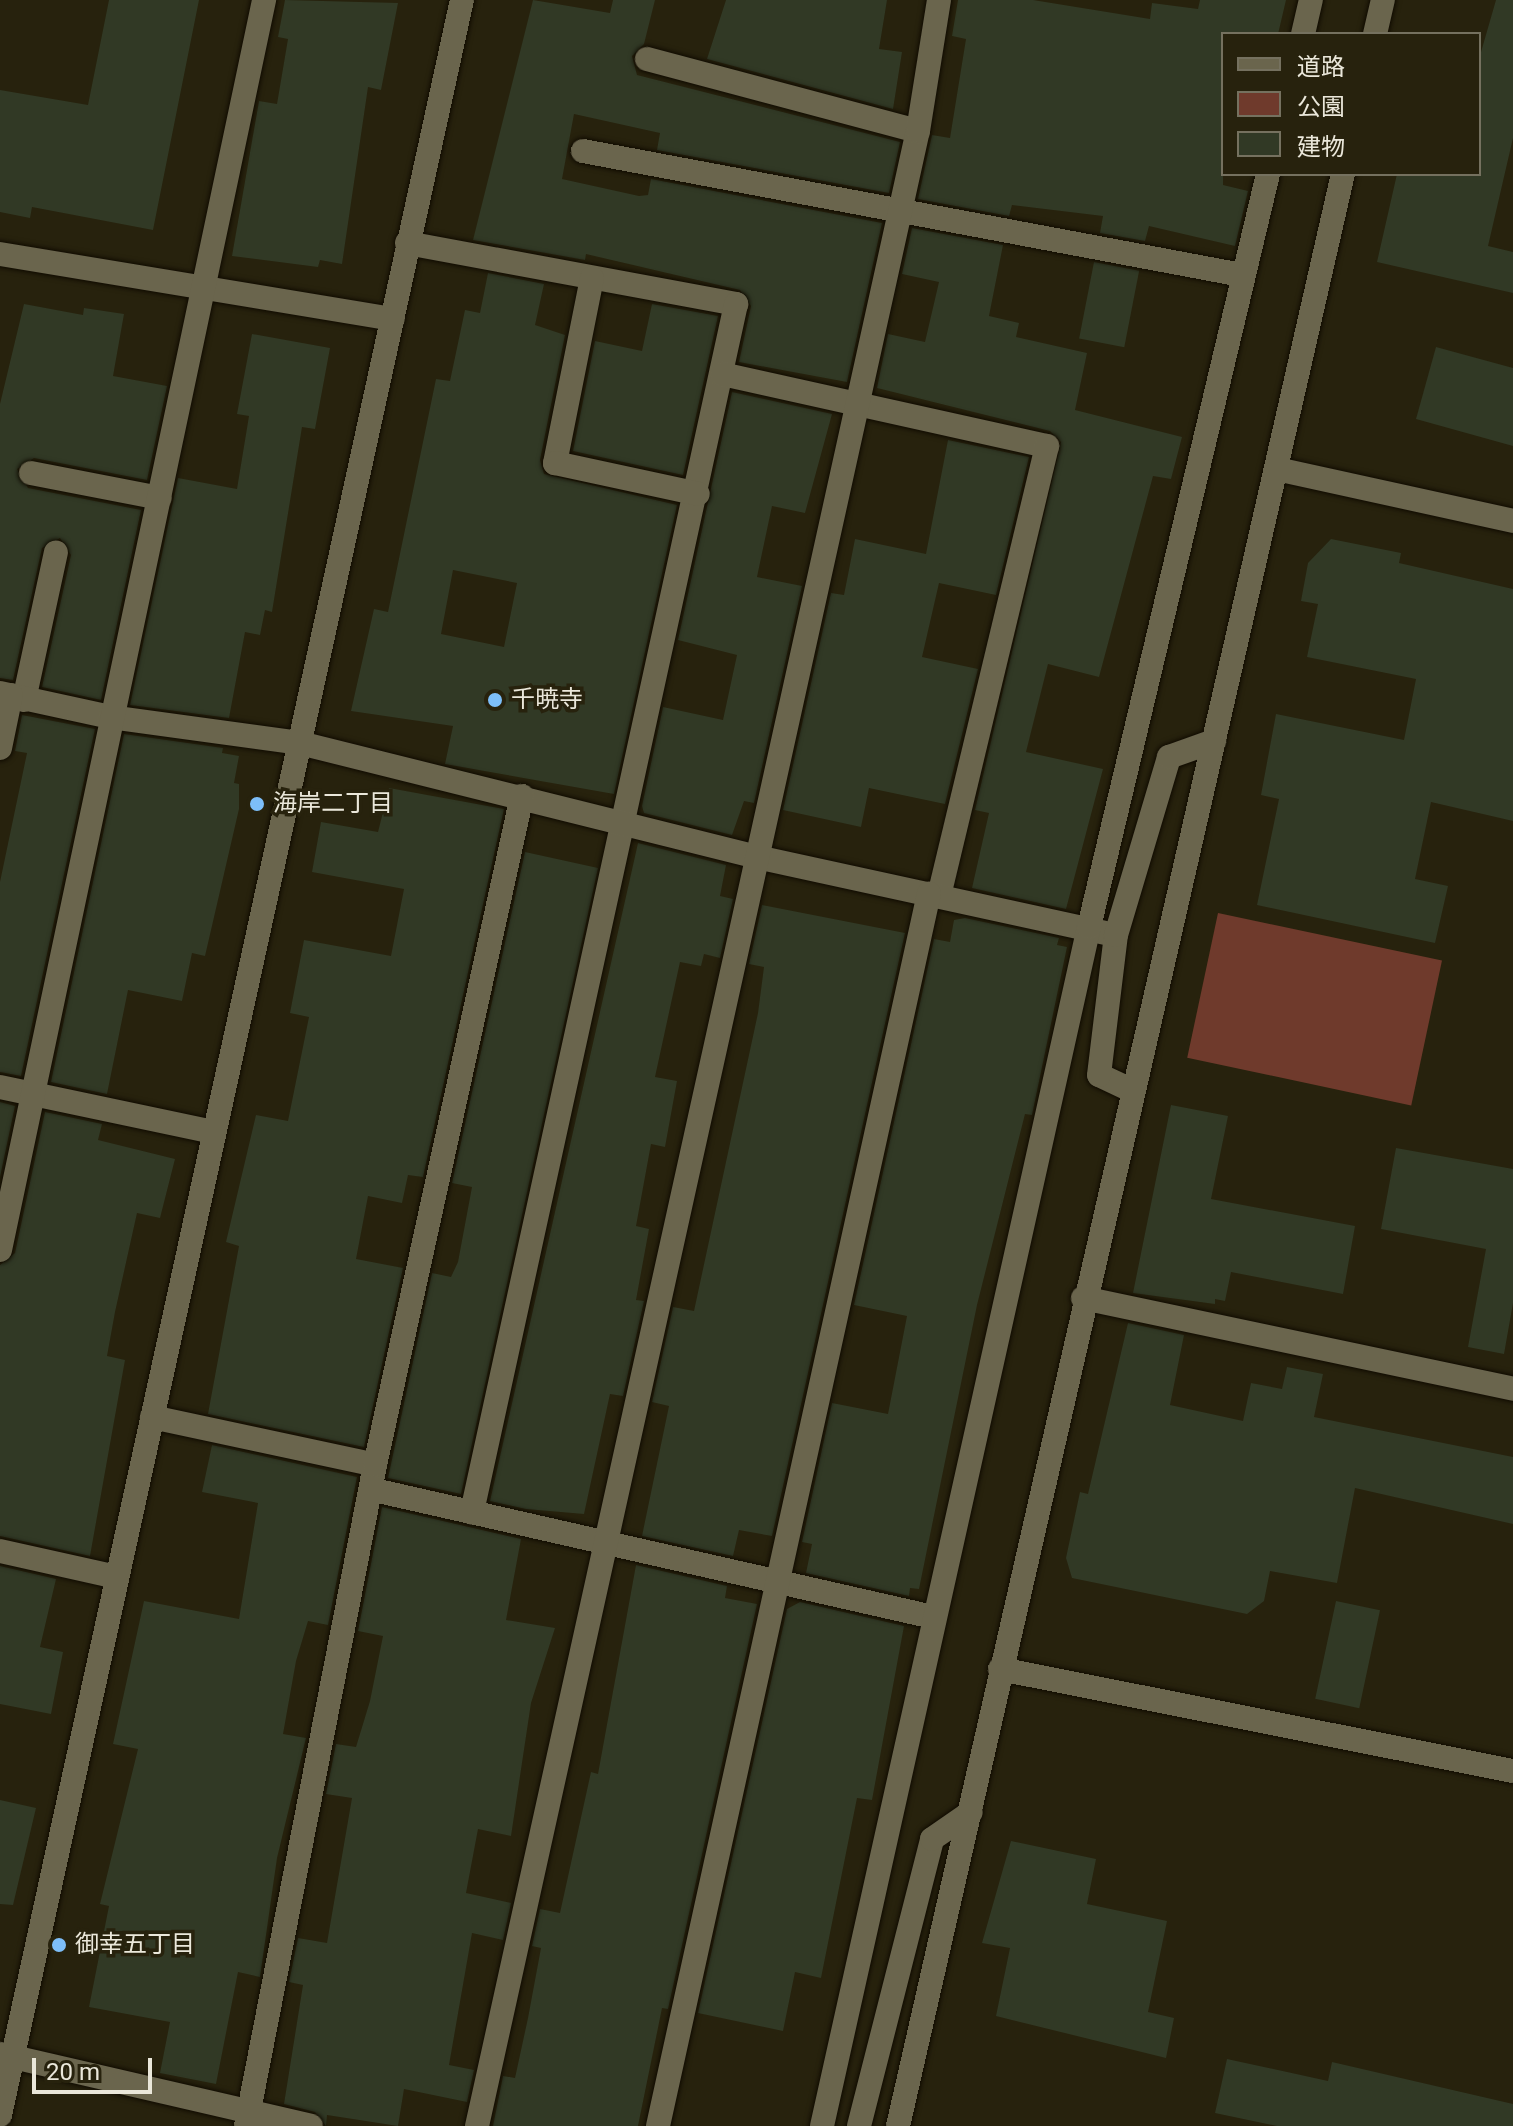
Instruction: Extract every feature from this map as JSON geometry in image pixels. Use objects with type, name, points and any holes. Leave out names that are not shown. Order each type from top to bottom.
[{"type":"street","points":[[0,1250],[35,1094],[110,717],[160,498],[264,0]]},
{"type":"street","points":[[0,2115],[6,2056],[152,1417],[462,0]]},
{"type":"street","points":[[477,2126],[898,209],[918,131],[939,0]]},
{"type":"street","points":[[1303,32],[1311,0]]},
{"type":"street","points":[[1375,32],[1383,0]]},
{"type":"street","points":[[647,59],[918,131]]},
{"type":"street","points":[[583,151],[1242,275]]},
{"type":"street","points":[[822,2126],[1089,927],[1267,176]]},
{"type":"street","points":[[898,2126],[971,1812],[1083,1298],[1343,176]]},
{"type":"street","points":[[407,243],[736,304],[698,494],[472,1512]]},
{"type":"street","points":[[0,254],[393,319]]},
{"type":"street","points":[[592,278],[555,463],[698,494]]},
{"type":"street","points":[[658,2126],[777,1581],[934,894],[1047,446],[722,374]]},
{"type":"street","points":[[1277,469],[1513,521]]},
{"type":"street","points":[[31,473],[160,498]]},
{"type":"street","points":[[0,748],[12,696],[56,552]]},
{"type":"street","points":[[12,696],[110,717],[300,743],[757,857],[1116,935]]},
{"type":"street","points":[[1131,1090],[1099,1075],[1116,935],[1169,757],[1214,741]]},
{"type":"street","points":[[247,2119],[374,1490],[375,1465],[522,796]]},
{"type":"street","points":[[0,1087],[213,1132]]},
{"type":"street","points":[[1083,1298],[1513,1389]]},
{"type":"street","points":[[152,1417],[375,1465]]},
{"type":"street","points":[[374,1490],[933,1617]]},
{"type":"street","points":[[0,1551],[116,1577]]},
{"type":"street","points":[[1000,1669],[1513,1771]]},
{"type":"street","points":[[859,2126],[932,1839],[971,1812]]},
{"type":"street","points":[[6,2056],[247,2119],[311,2126]]},
{"type":"green space","points":[[1218,913],[1442,961],[1411,1105],[1187,1058]]},
{"type":"building","points":[[109,0],[199,0],[153,230],[32,207],[30,218],[0,212],[0,90],[88,105]]},
{"type":"building","points":[[285,0],[398,3],[381,90],[368,87],[342,264],[320,260],[318,267],[232,256],[259,101],[277,104],[288,39],[278,37]]},
{"type":"building","points":[[533,0],[610,13],[613,0],[655,0],[644,44],[632,56],[637,75],[900,142],[889,193],[657,150],[660,133],[574,114],[562,179],[639,196],[648,195],[651,179],[882,223],[847,382],[739,362],[751,306],[740,290],[586,254],[585,260],[473,240]]},
{"type":"building","points":[[726,0],[887,0],[879,49],[902,52],[893,109],[707,59]]},
{"type":"building","points":[[958,0],[1033,0],[1150,19],[1152,3],[1198,9],[1200,0],[1286,0],[1278,32],[1221,32],[1221,176],[1223,185],[1248,191],[1235,246],[1149,226],[1145,241],[1100,233],[1103,216],[1012,205],[1009,216],[918,199],[932,135],[950,138],[966,39],[952,36]]},
{"type":"building","points":[[1496,0],[1513,0],[1513,138],[1488,246],[1513,252],[1513,293],[1377,262],[1397,176],[1481,176],[1481,52]]},
{"type":"building","points":[[912,228],[1003,245],[989,316],[1019,323],[1016,337],[1087,353],[1075,410],[1182,437],[1171,479],[1153,476],[1099,677],[1048,664],[1026,752],[1103,769],[1066,909],[972,888],[989,813],[975,810],[1061,442],[1050,431],[877,388],[888,334],[925,342],[939,282],[902,274]]},
{"type":"building","points":[[1094,262],[1139,271],[1124,347],[1079,339]]},
{"type":"building","points":[[488,273],[544,284],[535,325],[565,335],[540,460],[544,474],[677,505],[614,794],[445,764],[453,726],[351,711],[374,609],[388,612],[436,379],[450,381],[465,310],[480,313]],"holes":[[[453,570],[517,583],[504,647],[441,634]]]},
{"type":"building","points":[[24,304],[83,315],[84,308],[124,314],[113,376],[167,386],[147,480],[34,458],[17,469],[28,488],[141,510],[101,700],[42,687],[71,555],[60,538],[42,548],[13,680],[0,678],[0,404]]},
{"type":"building","points":[[652,304],[718,316],[683,475],[573,451],[595,341],[642,351]]},
{"type":"building","points":[[252,334],[330,348],[315,429],[302,427],[272,612],[265,610],[260,635],[245,632],[229,718],[130,705],[178,478],[237,489],[249,416],[237,414]]},
{"type":"building","points":[[1436,347],[1513,368],[1513,446],[1416,419]]},
{"type":"building","points":[[732,392],[832,414],[805,513],[772,506],[757,577],[802,586],[754,803],[744,801],[732,835],[644,813],[642,806],[663,707],[723,720],[737,655],[678,640]]},
{"type":"building","points":[[948,440],[1029,457],[996,595],[939,583],[922,657],[978,669],[945,804],[869,788],[861,827],[783,810],[831,593],[844,595],[855,539],[926,554]]},
{"type":"building","points":[[1331,539],[1401,553],[1399,563],[1513,589],[1513,821],[1431,802],[1415,879],[1448,886],[1435,943],[1257,905],[1279,799],[1261,795],[1276,714],[1404,740],[1416,679],[1307,657],[1318,604],[1301,601],[1308,563]]},
{"type":"building","points":[[22,715],[95,729],[21,1076],[0,1072],[0,882],[27,753],[15,751]]},
{"type":"building","points":[[124,734],[223,748],[222,753],[239,756],[234,783],[239,784],[239,809],[205,956],[192,953],[182,1001],[128,990],[107,1094],[51,1082]]},
{"type":"building","points":[[389,788],[504,809],[423,1177],[408,1175],[402,1203],[368,1196],[356,1259],[403,1268],[364,1447],[208,1414],[239,1246],[226,1242],[256,1115],[288,1121],[309,1017],[290,1013],[304,940],[391,956],[404,889],[312,872],[321,822],[378,832]]},
{"type":"building","points":[[638,843],[726,865],[720,896],[733,899],[720,958],[704,954],[701,966],[680,962],[655,1077],[677,1081],[665,1147],[651,1144],[636,1226],[649,1229],[636,1300],[644,1301],[623,1396],[610,1394],[584,1514],[526,1509],[490,1501]]},
{"type":"building","points":[[525,852],[598,868],[461,1494],[388,1478],[432,1273],[451,1277],[458,1262],[472,1187],[452,1183]]},
{"type":"building","points":[[762,905],[905,933],[772,1536],[739,1530],[733,1556],[642,1536],[669,1406],[652,1402],[673,1307],[694,1311],[758,1013],[764,967],[749,964]]},
{"type":"building","points":[[965,918],[1059,938],[1057,945],[1067,947],[1032,1115],[1025,1114],[977,1305],[919,1589],[910,1588],[909,1596],[806,1573],[812,1544],[802,1542],[832,1403],[888,1414],[907,1316],[854,1305],[934,939],[950,942],[954,920]]},
{"type":"building","points":[[0,1102],[15,1106],[0,1177]]},
{"type":"building","points":[[1171,1105],[1228,1116],[1211,1199],[1355,1226],[1343,1294],[1231,1272],[1225,1301],[1215,1299],[1215,1304],[1133,1293]]},
{"type":"building","points":[[45,1112],[102,1124],[98,1140],[175,1159],[160,1218],[137,1213],[115,1312],[107,1356],[125,1360],[90,1556],[0,1536],[0,1265],[15,1253]]},
{"type":"building","points":[[1396,1148],[1513,1169],[1513,1303],[1504,1354],[1468,1347],[1486,1249],[1381,1229]]},
{"type":"building","points":[[1128,1323],[1184,1335],[1170,1405],[1243,1421],[1251,1383],[1282,1389],[1287,1367],[1323,1374],[1314,1417],[1513,1457],[1513,1524],[1355,1488],[1337,1583],[1270,1571],[1264,1601],[1247,1614],[1072,1578],[1066,1558],[1080,1492],[1088,1494]]},
{"type":"building","points":[[212,1445],[357,1477],[328,1625],[308,1621],[296,1661],[283,1734],[306,1738],[277,1858],[260,1977],[238,1972],[216,2084],[160,2073],[170,2022],[89,2007],[109,1906],[100,1904],[138,1749],[113,1744],[144,1601],[239,1619],[258,1503],[202,1492]]},
{"type":"building","points":[[382,1507],[521,1539],[506,1620],[555,1628],[531,1703],[511,1836],[478,1829],[466,1893],[511,1903],[503,1940],[472,1933],[449,2065],[474,2070],[467,2102],[404,2089],[398,2126],[327,2115],[326,2126],[315,2112],[284,2104],[303,1985],[289,1982],[298,1938],[327,1943],[352,1798],[326,1794],[336,1744],[356,1747],[370,1701],[383,1636],[358,1631]]},
{"type":"building","points":[[636,1565],[727,1586],[725,1598],[757,1604],[668,2009],[662,2008],[638,2126],[493,2126],[503,2076],[515,2078],[528,2018],[541,1948],[532,1946],[540,1909],[560,1913],[591,1772],[598,1774]]},
{"type":"building","points":[[0,1566],[56,1579],[40,1647],[63,1652],[51,1714],[0,1704]]},
{"type":"building","points":[[1336,1601],[1380,1610],[1359,1708],[1315,1699]]},
{"type":"building","points":[[800,1602],[904,1626],[872,1800],[857,1798],[821,1978],[795,1972],[783,2031],[698,2013],[787,1609]]},
{"type":"building","points":[[0,1800],[36,1808],[13,1905],[0,1904]]},
{"type":"building","points":[[1011,1841],[1096,1859],[1087,1904],[1167,1921],[1148,2012],[1174,2018],[1166,2058],[996,2016],[1010,1948],[982,1943]]},
{"type":"building","points":[[1227,2059],[1328,2081],[1332,2062],[1513,2104],[1513,2126],[1277,2126],[1215,2113]]},
{"type":"place","name":"千暁寺","points":[[495,700]]},
{"type":"place","name":"海岸二丁目","points":[[257,804]]},
{"type":"place","name":"御幸五丁目","points":[[59,1945]]}]
